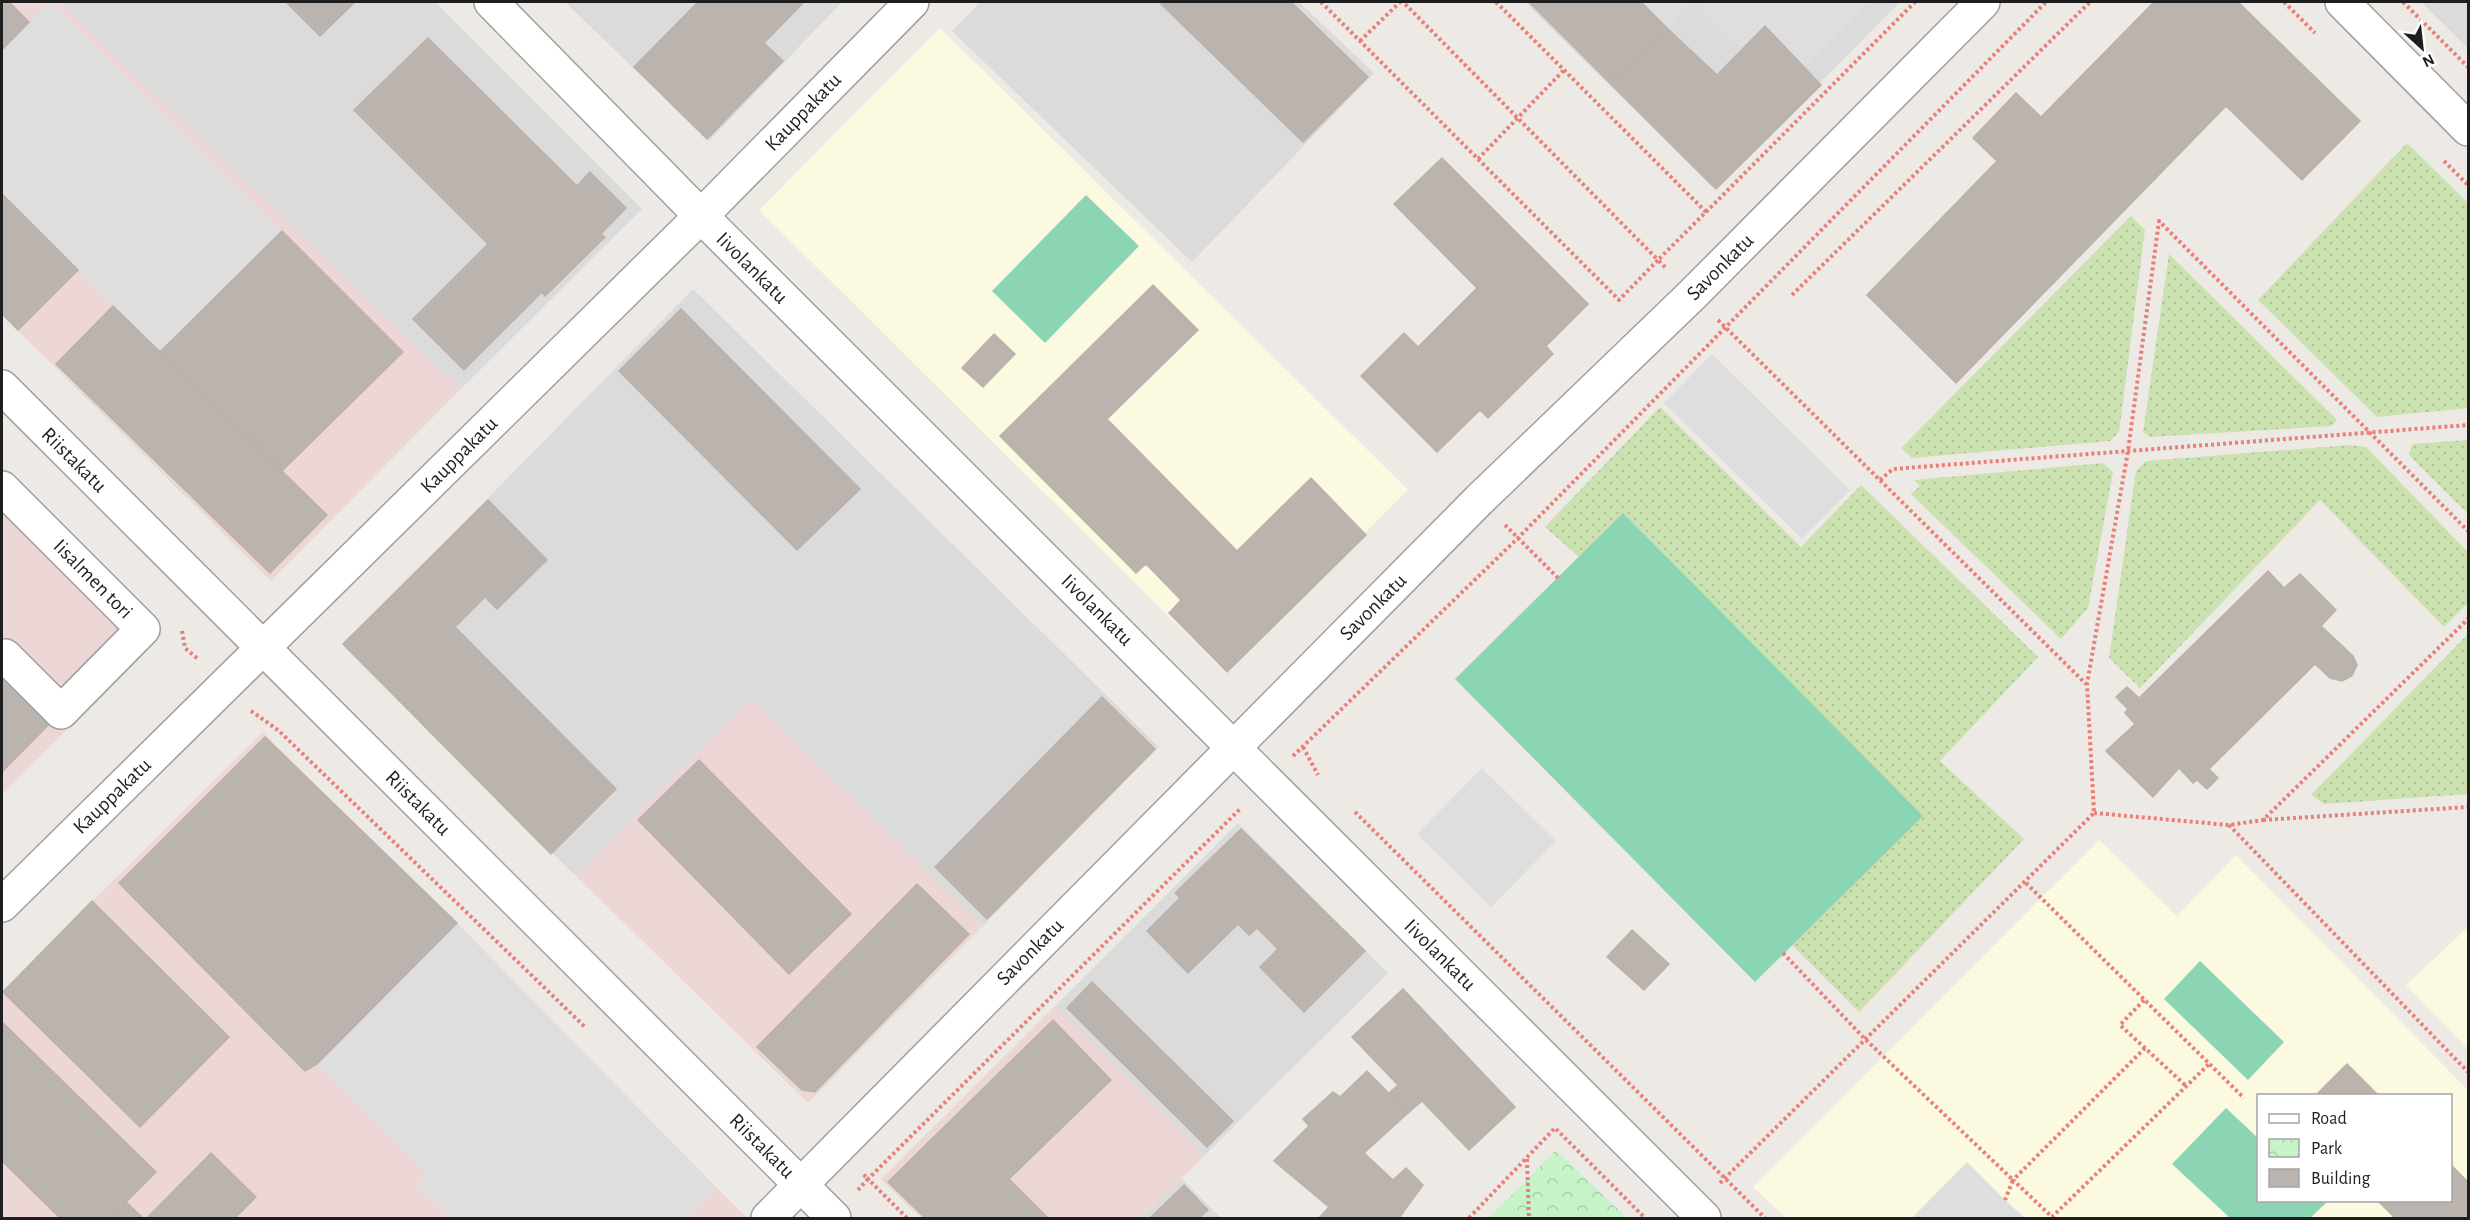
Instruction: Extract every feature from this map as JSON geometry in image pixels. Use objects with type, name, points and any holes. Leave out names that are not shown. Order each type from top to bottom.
[{"type":"street","name":"Iivolankatu","points":[[491,2],[701,216],[1704,1218]]},
{"type":"street","name":"Kauppakatu","points":[[2,905],[701,216],[912,2]]},
{"type":"street","name":"Savonkatu","points":[[768,1218],[1479,500],[1692,295],[1983,2]]},
{"type":"street","points":[[2342,2],[2469,129]]},
{"type":"street","name":"Riistakatu","points":[[2,387],[834,1218]]},
{"type":"street","name":"Iisalmen tori","points":[[2,488],[143,629],[61,712],[5,656],[2,659]]},
{"type":"path","points":[[1320,2],[1619,300],[1915,2]]},
{"type":"path","points":[[1360,41],[1402,2],[1692,295]]},
{"type":"path","points":[[1496,2],[1706,212]]},
{"type":"path","points":[[1291,758],[1518,538],[2046,2]]},
{"type":"path","points":[[1792,295],[2090,2]]},
{"type":"path","points":[[2403,2],[2469,67]]},
{"type":"path","points":[[1478,159],[1564,70]]},
{"type":"path","points":[[1725,1179],[1864,1038],[2026,883],[2094,813],[2086,684],[2128,451],[2160,221],[2469,531]]},
{"type":"path","points":[[1724,327],[2086,684]]},
{"type":"path","points":[[1880,480],[1893,469],[2469,425]]},
{"type":"path","points":[[1518,538],[1558,578]]},
{"type":"path","points":[[2263,820],[2469,619]]},
{"type":"path","points":[[181,627],[185,648],[256,716],[278,730],[591,1032]]},
{"type":"path","points":[[1303,747],[1316,773],[1324,782]]},
{"type":"path","points":[[907,1218],[868,1179],[1245,804]]},
{"type":"path","points":[[1350,807],[1765,1218]]},
{"type":"path","points":[[2094,813],[2229,825],[2263,820],[2469,807]]},
{"type":"path","points":[[2229,825],[2469,1072]]},
{"type":"path","points":[[2026,883],[2244,1098]]},
{"type":"path","points":[[1783,953],[1864,1038],[2052,1217],[2209,1064]]},
{"type":"path","points":[[2144,1000],[2120,1025],[2185,1085]]},
{"type":"path","points":[[2005,1200],[2013,1180],[2145,1048]]},
{"type":"path","points":[[1468,1218],[1555,1128],[1645,1218]]},
{"type":"path","points":[[1527,1158],[1529,1218]]},
{"type":"shaded area","points":[[2,2],[59,2],[461,389],[271,581],[2,315]]},
{"type":"shaded area","points":[[50,2],[282,231],[160,352],[2,194],[2,50]]},
{"type":"shaded area","points":[[59,2],[435,2],[642,209],[461,389]]},
{"type":"shaded area","points":[[565,2],[842,2],[709,141]]},
{"type":"shaded area","points":[[980,2],[1299,2],[1374,73],[1192,262],[952,31]]},
{"type":"shaded area","points":[[1525,2],[1900,2],[1714,189]]},
{"type":"shaded area","points":[[1641,2],[1696,2],[1668,29]]},
{"type":"shaded area","points":[[1696,2],[1869,2],[1804,66],[1765,26],[1741,48]]},
{"type":"shaded area","points":[[2421,2],[2468,2],[2468,48]]},
{"type":"shaded area","points":[[940,28],[1408,490],[1226,673],[759,210]]},
{"type":"shaded area","points":[[693,289],[1159,747],[983,926],[751,698],[576,876],[343,646]]},
{"type":"shaded area","points":[[1712,354],[1850,490],[1802,539],[1664,403]]},
{"type":"shaded area","points":[[2,477],[163,634],[2,794]]},
{"type":"shaded area","points":[[751,698],[983,926],[808,1103],[576,876]]},
{"type":"shaded area","points":[[263,732],[747,1218],[2,1218],[2,991]]},
{"type":"shaded area","points":[[1482,768],[1556,841],[1491,907],[1417,834]]},
{"type":"shaded area","points":[[1238,823],[1388,973],[1204,1156],[1055,1006]]},
{"type":"shaded area","points":[[2099,840],[2177,916],[2236,855],[2468,1090],[2468,1218],[1786,1218],[1753,1187]]},
{"type":"shaded area","points":[[457,923],[717,1188],[687,1218],[451,1218],[417,1185],[428,1174],[317,1064]]},
{"type":"shaded area","points":[[2468,927],[2468,1049],[2406,985]]},
{"type":"shaded area","points":[[1055,1006],[1204,1156],[1141,1218],[921,1218],[881,1179]]},
{"type":"shaded area","points":[[1967,1162],[2005,1200],[2025,1218],[1912,1218]]},
{"type":"shaded area","points":[[1181,1178],[1221,1218],[1141,1218]]},
{"type":"green space","points":[[2407,143],[2468,203],[2468,408],[2377,417],[2258,300]]},
{"type":"green space","points":[[1086,195],[1139,246],[1045,343],[992,291]]},
{"type":"green space","points":[[2131,216],[2145,230],[2119,432],[2110,441],[1912,458],[1901,448]]},
{"type":"green space","points":[[2169,254],[2337,420],[2332,426],[2149,437],[2143,432]]},
{"type":"green space","points":[[1660,407],[1801,547],[1861,485],[2038,657],[1940,761],[2024,839],[1859,1012],[1792,945],[1922,816],[1623,514],[1579,557],[1545,527]]},
{"type":"green space","points":[[2468,440],[2468,514],[2409,455],[2412,444]]},
{"type":"green space","points":[[2350,445],[2366,447],[2468,552],[2468,603],[2444,627],[2320,500],[2140,688],[2109,658],[2136,471],[2146,461]]},
{"type":"green space","points":[[2103,463],[2113,472],[2088,608],[2061,639],[1911,494],[1920,486],[1914,480]]},
{"type":"green space","points":[[1623,513],[1923,816],[1755,982],[1455,679]]},
{"type":"green space","points":[[2468,634],[2468,794],[2324,804],[2311,795]]},
{"type":"green space","points":[[2200,961],[2284,1042],[2248,1080],[2164,999]]},
{"type":"green space","points":[[2226,1108],[2257,1137],[2257,1202],[2326,1203],[2310,1218],[2230,1218],[2172,1164]]},
{"type":"green space","points":[[1556,1150],[1627,1218],[1489,1218]]},
{"type":"building","points":[[2,2],[9,2],[29,22],[2,50]]},
{"type":"building","points":[[286,2],[355,2],[320,36]]},
{"type":"building","points":[[698,2],[804,2],[764,43],[783,61],[707,139],[634,67]]},
{"type":"building","points":[[1159,2],[1291,2],[1368,77],[1303,142]]},
{"type":"building","points":[[1529,2],[1641,2],[1668,29],[1610,83]]},
{"type":"building","points":[[2154,2],[2238,2],[2360,121],[2302,180],[2226,106],[1956,383],[1867,295],[1997,161],[1973,138],[2016,93],[2041,117]]},
{"type":"building","points":[[1765,26],[1821,85],[1716,189],[1610,83],[1668,29],[1717,75]]},
{"type":"building","points":[[428,38],[577,186],[590,172],[626,208],[601,234],[605,237],[545,296],[542,292],[464,370],[413,319],[488,244],[354,110]]},
{"type":"building","points":[[1442,158],[1588,304],[1546,346],[1553,354],[1488,418],[1480,410],[1437,452],[1361,376],[1404,333],[1418,347],[1477,288],[1394,204]]},
{"type":"building","points":[[2,194],[78,270],[18,330],[2,314]]},
{"type":"building","points":[[282,231],[403,352],[282,471],[160,352]]},
{"type":"building","points":[[1153,285],[1198,330],[1107,419],[1237,551],[1311,478],[1366,535],[1227,672],[1169,613],[1181,600],[1146,564],[1136,573],[1000,436]]},
{"type":"building","points":[[113,306],[327,515],[270,573],[56,364]]},
{"type":"building","points":[[681,309],[860,489],[797,550],[619,371]]},
{"type":"building","points":[[994,334],[1015,354],[983,387],[962,368]]},
{"type":"building","points":[[488,500],[547,560],[497,609],[485,597],[455,627],[616,789],[551,854],[343,644]]},
{"type":"building","points":[[2268,571],[2284,588],[2300,574],[2336,610],[2321,626],[2353,656],[2357,665],[2352,676],[2342,681],[2330,678],[2315,664],[2209,769],[2218,778],[2207,789],[2197,780],[2193,783],[2179,768],[2153,797],[2106,751],[2135,724],[2125,713],[2128,709],[2116,697],[2127,687],[2139,698]]},
{"type":"building","points":[[2,659],[61,712],[2,772]]},
{"type":"building","points":[[1102,697],[1155,749],[987,919],[935,867]]},
{"type":"building","points":[[265,737],[457,923],[317,1064],[305,1071],[119,883]]},
{"type":"building","points":[[699,760],[851,914],[789,974],[638,820]]},
{"type":"building","points":[[1241,829],[1365,951],[1304,1012],[1260,967],[1278,949],[1257,928],[1249,935],[1238,924],[1188,973],[1147,931],[1180,898],[1175,893]]},
{"type":"building","points":[[917,884],[969,934],[815,1092],[802,1090],[757,1047]]},
{"type":"building","points":[[92,901],[229,1037],[140,1127],[3,992]]},
{"type":"building","points":[[1632,930],[1669,964],[1644,990],[1607,957]]},
{"type":"building","points":[[1092,982],[1233,1121],[1207,1147],[1067,1008]]},
{"type":"building","points":[[1403,989],[1515,1107],[1469,1150],[1422,1101],[1408,1113],[1389,1093],[1398,1085],[1352,1037]]},
{"type":"building","points":[[1053,1020],[1111,1080],[1009,1179],[1048,1218],[925,1218],[888,1182]]},
{"type":"building","points":[[2,1022],[156,1172],[110,1218],[60,1218],[2,1161]]},
{"type":"building","points":[[2347,1064],[2377,1094],[2317,1094]]},
{"type":"building","points":[[1367,1071],[1408,1113],[1364,1153],[1393,1180],[1406,1168],[1423,1185],[1399,1218],[1319,1218],[1329,1207],[1274,1161],[1309,1126],[1303,1119],[1333,1092],[1340,1097]]},
{"type":"building","points":[[211,1153],[256,1197],[235,1218],[147,1218]]},
{"type":"building","points":[[2452,1166],[2468,1182],[2468,1218],[2395,1218],[2379,1202],[2452,1202]]},
{"type":"building","points":[[1184,1185],[1208,1210],[1199,1218],[1150,1218]]},
{"type":"building","points":[[126,1202],[143,1218],[110,1218]]}]
